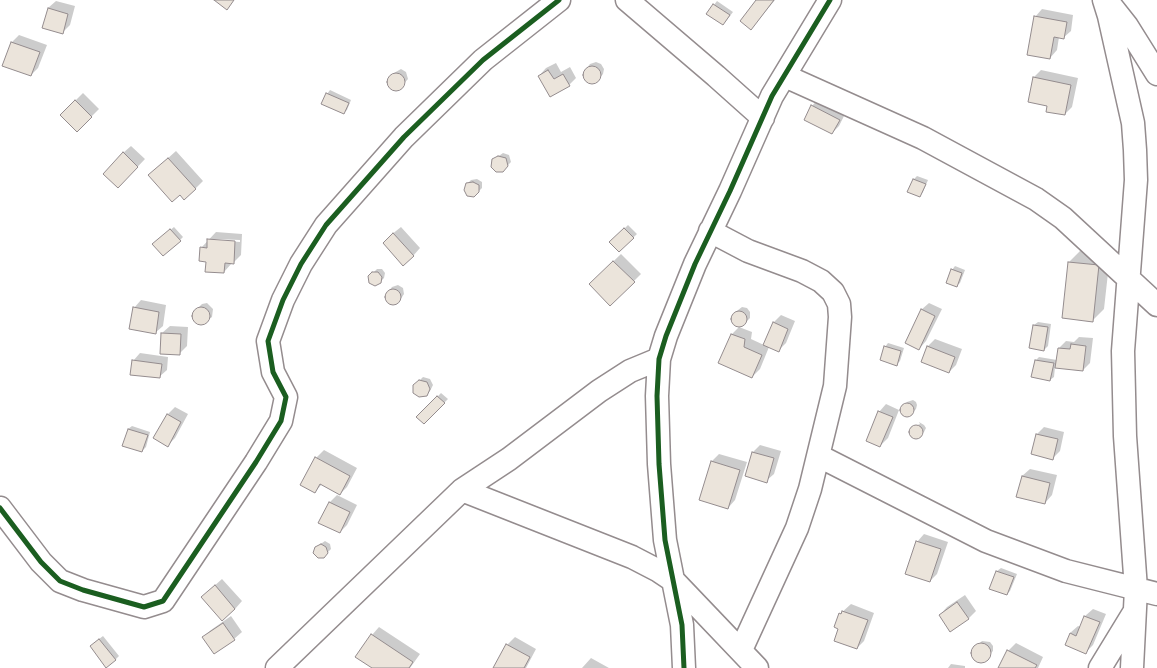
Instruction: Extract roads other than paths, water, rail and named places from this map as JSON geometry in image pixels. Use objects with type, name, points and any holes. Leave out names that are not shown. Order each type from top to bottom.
[{"type":"street","points":[[0,508],[42,562],[60,581],[83,590],[144,607],[163,601],[256,462],[281,421],[286,397],[273,372],[268,341],[283,300],[297,271],[326,225],[404,137],[483,60],[559,0]]},
{"type":"street","points":[[627,0],[763,118]]},
{"type":"street","points":[[684,668],[682,625],[665,540],[659,464],[657,396],[659,359],[680,299],[772,96],[830,0]]},
{"type":"street","points":[[1105,0],[1115,9],[1127,26],[1157,74]]},
{"type":"street","points":[[1105,0],[1133,123],[1136,180],[1123,351],[1125,436],[1136,590],[1132,668]]},
{"type":"street","points":[[785,76],[924,138],[1036,199],[1064,218],[1157,305]]},
{"type":"street","points":[[710,231],[748,251],[802,271],[821,281],[833,292],[839,304],[840,317],[835,386],[810,489],[797,528],[741,650]]},
{"type":"street","points":[[277,668],[462,490],[509,459],[630,371],[659,359]]},
{"type":"street","points":[[819,456],[986,541],[1066,571],[1136,590],[1157,594]]},
{"type":"street","points":[[462,490],[632,557],[653,568],[674,581],[757,668]]},
{"type":"street","points":[[1100,668],[1135,611]]}]
